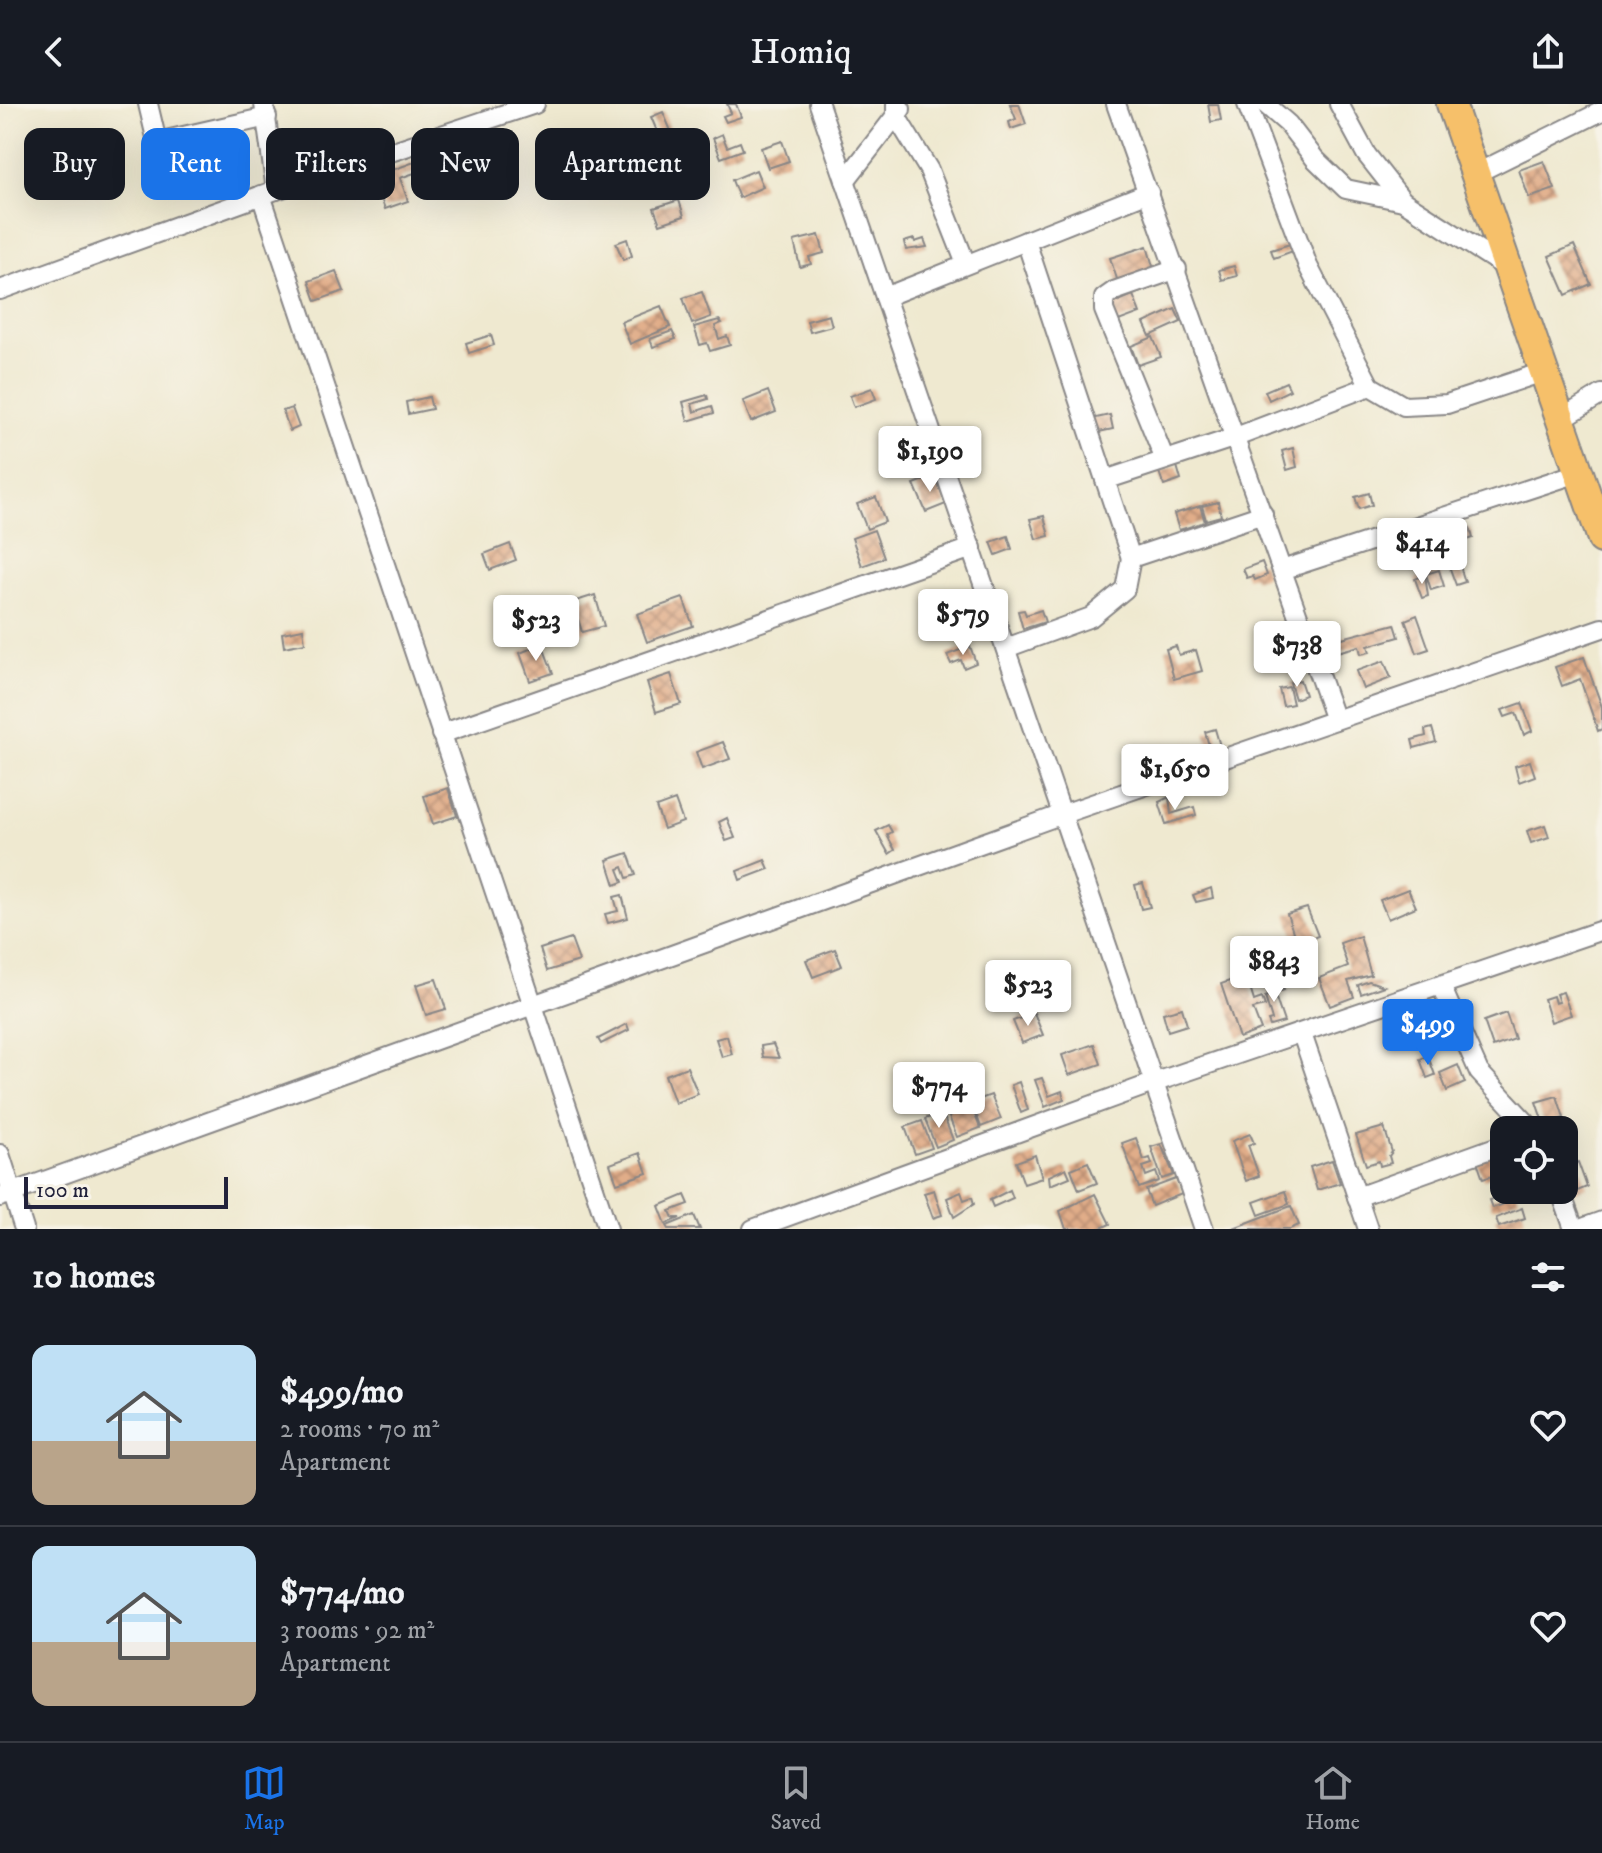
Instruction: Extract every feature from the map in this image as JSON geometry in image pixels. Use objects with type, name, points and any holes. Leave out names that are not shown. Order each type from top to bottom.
[{"type":"highway","points":[[1451,104],[1602,539]]},
{"type":"street","points":[[148,104],[157,142],[265,111],[266,131]]},
{"type":"street","points":[[395,150],[535,104]]},
{"type":"street","points":[[819,104],[1204,1229]]},
{"type":"street","points":[[1116,104],[1335,720]]},
{"type":"street","points":[[1247,104],[1308,266],[1370,386],[1404,406],[1447,404],[1543,372]]},
{"type":"street","points":[[1265,104],[1288,124],[1315,159],[1346,189],[1403,201]]},
{"type":"street","points":[[1339,104],[1366,154],[1403,201],[1507,268]]},
{"type":"street","points":[[845,181],[899,108],[929,170],[966,264]]},
{"type":"street","points":[[1475,174],[1602,111]]},
{"type":"street","points":[[885,297],[1149,192]]},
{"type":"street","points":[[0,290],[266,193]]},
{"type":"street","points":[[272,200],[441,734],[608,1229]]},
{"type":"street","points":[[1006,648],[1091,617],[1125,589],[1131,558],[1026,241]]},
{"type":"street","points":[[1165,460],[1104,310],[1104,298],[1114,291],[1177,269]]},
{"type":"street","points":[[1105,480],[1236,437],[1370,386]]},
{"type":"street","points":[[1560,420],[1602,394]]},
{"type":"street","points":[[1282,570],[1578,473]]},
{"type":"street","points":[[1131,558],[1263,514]]},
{"type":"street","points":[[441,734],[972,548]]},
{"type":"street","points":[[6,1195],[1063,814],[1602,628]]},
{"type":"street","points":[[753,1229],[777,1225],[1153,1083],[1602,930]]},
{"type":"street","points":[[1441,986],[1479,1072],[1520,1116]]},
{"type":"street","points":[[1302,1034],[1368,1229]]},
{"type":"street","points":[[1357,1197],[1490,1149]]},
{"type":"street","points":[[0,1154],[6,1195],[24,1229]]},
{"type":"street","points":[[1566,1204],[1577,1229],[1602,1221]]},
{"type":"building","points":[[727,104],[736,104],[741,117],[726,122],[723,116],[731,113]]},
{"type":"building","points":[[1010,104],[1019,104],[1026,124],[1011,129],[1009,122],[1016,119]]},
{"type":"building","points":[[1208,104],[1218,104],[1221,120],[1211,122]]},
{"type":"building","points":[[663,112],[670,128],[656,128],[651,117]]},
{"type":"building","points":[[722,134],[727,147],[740,142],[743,150],[721,158],[713,138]]},
{"type":"building","points":[[782,141],[789,161],[768,168],[761,148]]},
{"type":"building","points":[[1544,161],[1555,189],[1529,198],[1519,170]]},
{"type":"building","points":[[411,163],[411,174],[400,178],[408,201],[385,209],[382,200],[395,200],[395,169]]},
{"type":"building","points":[[756,170],[763,187],[739,198],[732,180]]},
{"type":"building","points":[[679,200],[684,216],[660,224],[654,208]]},
{"type":"building","points":[[819,235],[824,253],[809,257],[811,264],[800,267],[794,241]]},
{"type":"building","points":[[627,239],[632,256],[623,260],[616,243]]},
{"type":"building","points":[[914,239],[915,242],[924,239],[927,247],[906,250],[904,242]]},
{"type":"building","points":[[1290,244],[1293,251],[1274,258],[1271,250]]},
{"type":"building","points":[[1574,245],[1591,284],[1566,295],[1549,256]]},
{"type":"building","points":[[1147,246],[1155,273],[1119,285],[1110,258]]},
{"type":"building","points":[[1234,266],[1237,276],[1222,280],[1219,270]]},
{"type":"building","points":[[336,271],[344,291],[316,301],[309,281]]},
{"type":"building","points":[[702,292],[711,317],[692,324],[683,298]]},
{"type":"building","points":[[1133,295],[1140,313],[1116,322],[1109,305]]},
{"type":"building","points":[[661,306],[670,327],[630,344],[621,322]]},
{"type":"building","points":[[1175,309],[1181,322],[1150,336],[1144,323]]},
{"type":"building","points":[[829,315],[832,326],[810,332],[807,321]]},
{"type":"building","points":[[719,320],[722,323],[715,326],[719,339],[727,336],[730,345],[710,351],[707,343],[700,345],[694,327]]},
{"type":"building","points":[[672,331],[676,339],[653,347],[650,339]]},
{"type":"building","points":[[491,335],[494,345],[469,353],[466,343]]},
{"type":"building","points":[[1153,337],[1161,357],[1138,365],[1131,346]]},
{"type":"building","points":[[1286,382],[1290,390],[1269,400],[1265,391]]},
{"type":"building","points":[[872,388],[876,399],[854,407],[850,396]]},
{"type":"building","points":[[768,391],[776,412],[751,422],[743,401]]},
{"type":"building","points":[[707,395],[708,399],[692,404],[694,412],[712,406],[714,413],[688,421],[683,402]]},
{"type":"building","points":[[429,397],[432,409],[408,414],[406,402]]},
{"type":"building","points":[[292,408],[299,427],[290,431],[283,411]]},
{"type":"building","points":[[1110,415],[1113,429],[1089,434],[1087,420]]},
{"type":"building","points":[[1293,448],[1297,467],[1287,470],[1282,451]]},
{"type":"building","points":[[1177,466],[1181,480],[1164,486],[1159,472]]},
{"type":"building","points":[[935,476],[946,504],[926,512],[914,484]]},
{"type":"building","points":[[1369,493],[1372,505],[1359,509],[1355,497]]},
{"type":"building","points":[[876,497],[885,522],[867,529],[857,504]]},
{"type":"building","points":[[1218,502],[1221,516],[1206,520],[1202,506]]},
{"type":"building","points":[[1200,506],[1205,522],[1179,530],[1174,514]]},
{"type":"building","points":[[1044,516],[1049,536],[1036,539],[1030,519]]},
{"type":"building","points":[[1470,528],[1473,538],[1452,545],[1449,535]]},
{"type":"building","points":[[874,530],[884,558],[862,566],[852,538]]},
{"type":"building","points":[[1008,536],[1012,549],[996,555],[991,542]]},
{"type":"building","points":[[510,544],[516,560],[490,570],[484,554]]},
{"type":"building","points":[[1262,562],[1267,575],[1255,580],[1253,576],[1247,578],[1243,569]]},
{"type":"building","points":[[1459,563],[1465,582],[1456,585],[1449,566]]},
{"type":"building","points":[[1439,570],[1444,586],[1431,590],[1426,574]]},
{"type":"building","points":[[1425,575],[1428,596],[1422,598],[1415,579]]},
{"type":"building","points":[[595,595],[604,626],[582,632],[573,602]]},
{"type":"building","points":[[683,598],[693,626],[647,642],[637,614]]},
{"type":"building","points":[[1024,610],[1026,615],[1041,610],[1045,622],[1023,629],[1018,611]]},
{"type":"building","points":[[1417,615],[1429,649],[1417,653],[1405,620]]},
{"type":"building","points":[[1395,624],[1399,637],[1368,646],[1370,652],[1361,654],[1359,646],[1330,654],[1327,642]]},
{"type":"building","points":[[303,629],[305,643],[284,647],[282,633]]},
{"type":"building","points":[[542,644],[553,673],[530,681],[520,653]]},
{"type":"building","points":[[970,646],[976,663],[964,668],[961,660],[951,664],[947,655]]},
{"type":"building","points":[[1176,646],[1179,655],[1196,650],[1202,671],[1174,679],[1166,649]]},
{"type":"building","points":[[1584,657],[1602,707],[1602,729],[1598,731],[1580,679],[1562,686],[1555,667]]},
{"type":"building","points":[[1384,661],[1391,678],[1363,689],[1356,671]]},
{"type":"building","points":[[671,674],[681,704],[656,712],[647,682]]},
{"type":"building","points":[[1300,680],[1305,695],[1295,699],[1290,683]]},
{"type":"building","points":[[1289,687],[1293,704],[1283,706],[1279,689]]},
{"type":"building","points":[[1522,703],[1532,731],[1524,735],[1516,713],[1505,717],[1502,710]]},
{"type":"building","points":[[1432,728],[1436,742],[1414,748],[1412,740],[1426,736],[1425,730]]},
{"type":"building","points":[[1215,729],[1220,746],[1210,749],[1205,732]]},
{"type":"building","points":[[723,742],[730,759],[702,769],[696,752]]},
{"type":"building","points":[[1530,761],[1535,776],[1519,782],[1515,766]]},
{"type":"building","points":[[448,788],[457,816],[433,824],[424,796]]},
{"type":"building","points":[[1169,797],[1171,814],[1194,807],[1196,815],[1166,824],[1159,802]]},
{"type":"building","points":[[675,800],[683,822],[664,829],[656,807]]},
{"type":"building","points":[[727,818],[735,838],[726,841],[719,822]]},
{"type":"building","points":[[888,825],[892,832],[887,835],[895,850],[889,854],[876,831]]},
{"type":"building","points":[[1545,825],[1549,837],[1531,843],[1527,831]]},
{"type":"building","points":[[628,853],[636,875],[627,878],[623,867],[618,869],[623,882],[615,885],[607,860]]},
{"type":"building","points":[[765,860],[769,869],[740,880],[737,871]]},
{"type":"building","points":[[1143,883],[1150,907],[1141,909],[1135,885]]},
{"type":"building","points":[[1211,888],[1213,898],[1196,902],[1193,895]]},
{"type":"building","points":[[1408,889],[1416,907],[1388,919],[1380,900]]},
{"type":"building","points":[[622,895],[628,918],[608,923],[605,914],[618,911],[614,897]]},
{"type":"building","points":[[1307,908],[1318,936],[1297,944],[1287,914]]},
{"type":"building","points":[[1360,936],[1371,975],[1348,981],[1354,997],[1330,1006],[1319,978],[1348,967],[1340,943]]},
{"type":"building","points":[[571,939],[579,961],[547,971],[540,949]]},
{"type":"building","points":[[835,949],[842,966],[813,977],[806,960]]},
{"type":"building","points":[[1246,975],[1254,1001],[1262,998],[1265,1006],[1253,1009],[1261,1030],[1239,1038],[1221,984]]},
{"type":"building","points":[[436,979],[446,1009],[426,1015],[416,985]]},
{"type":"building","points":[[1369,981],[1384,986],[1361,994],[1358,985]]},
{"type":"building","points":[[1281,983],[1284,990],[1274,993],[1284,1022],[1270,1026],[1268,1021],[1272,1020],[1265,997],[1270,995],[1266,986]]},
{"type":"building","points":[[1563,992],[1571,1015],[1551,1022],[1544,999],[1553,996],[1555,1003],[1559,1002],[1556,994]]},
{"type":"building","points":[[1182,1008],[1187,1025],[1168,1031],[1163,1013]]},
{"type":"building","points":[[1034,1013],[1043,1035],[1022,1043],[1013,1021]]},
{"type":"building","points":[[1506,1013],[1515,1039],[1493,1047],[1484,1021]]},
{"type":"building","points":[[627,1024],[629,1030],[601,1044],[598,1039]]},
{"type":"building","points":[[727,1036],[732,1054],[722,1057],[716,1039]]},
{"type":"building","points":[[773,1044],[779,1058],[763,1057],[761,1046]]},
{"type":"building","points":[[1094,1044],[1101,1064],[1069,1075],[1062,1055]]},
{"type":"building","points":[[1428,1056],[1435,1075],[1427,1078],[1420,1059]]},
{"type":"building","points":[[1458,1065],[1465,1083],[1447,1091],[1440,1073]]},
{"type":"building","points":[[687,1067],[698,1094],[675,1103],[665,1075]]},
{"type":"building","points":[[1042,1078],[1049,1096],[1062,1091],[1064,1099],[1045,1107],[1035,1080]]},
{"type":"building","points":[[1019,1082],[1028,1110],[1021,1113],[1011,1085]]},
{"type":"building","points":[[991,1095],[1001,1119],[981,1127],[972,1102]]},
{"type":"building","points":[[1557,1096],[1563,1116],[1541,1116],[1536,1102]]},
{"type":"building","points":[[969,1100],[980,1128],[957,1137],[946,1109]]},
{"type":"building","points":[[942,1112],[953,1140],[936,1147],[925,1119]]},
{"type":"building","points":[[922,1121],[932,1148],[915,1154],[905,1127]]},
{"type":"building","points":[[1384,1127],[1392,1152],[1389,1156],[1391,1163],[1380,1166],[1379,1161],[1366,1165],[1356,1135]]},
{"type":"building","points":[[1250,1134],[1254,1143],[1248,1145],[1259,1176],[1246,1181],[1232,1141]]},
{"type":"building","points":[[1136,1138],[1144,1160],[1150,1158],[1152,1164],[1143,1167],[1146,1176],[1156,1172],[1159,1181],[1139,1188],[1122,1143]]},
{"type":"building","points":[[1161,1144],[1174,1175],[1162,1179],[1151,1147]]},
{"type":"building","points":[[640,1153],[647,1173],[617,1183],[610,1164]]},
{"type":"building","points":[[1490,1154],[1490,1177],[1483,1179],[1476,1159]]},
{"type":"building","points":[[1035,1155],[1042,1178],[1024,1184],[1016,1162]]},
{"type":"building","points":[[1332,1160],[1340,1183],[1317,1190],[1310,1167]]},
{"type":"building","points":[[1088,1162],[1097,1183],[1079,1190],[1071,1169]]},
{"type":"building","points":[[1578,1162],[1587,1187],[1578,1191]]},
{"type":"building","points":[[1066,1168],[1070,1177],[1050,1185],[1049,1176]]},
{"type":"building","points":[[1176,1179],[1182,1194],[1152,1206],[1146,1190]]},
{"type":"building","points":[[934,1190],[942,1215],[933,1218],[924,1193]]},
{"type":"building","points":[[1010,1190],[1013,1198],[993,1207],[990,1200]]},
{"type":"building","points":[[1285,1191],[1289,1204],[1259,1215],[1254,1202]]},
{"type":"building","points":[[961,1192],[964,1200],[972,1197],[974,1204],[954,1217],[947,1198]]},
{"type":"building","points":[[1095,1194],[1110,1224],[1099,1229],[1066,1229],[1060,1211]]},
{"type":"building","points":[[685,1195],[689,1204],[670,1211],[673,1218],[680,1218],[666,1224],[659,1206]]},
{"type":"building","points":[[1291,1206],[1299,1225],[1290,1229],[1231,1229]]},
{"type":"building","points":[[1522,1208],[1525,1218],[1499,1227],[1496,1218]]},
{"type":"building","points":[[694,1215],[700,1229],[669,1229],[667,1226]]}]
